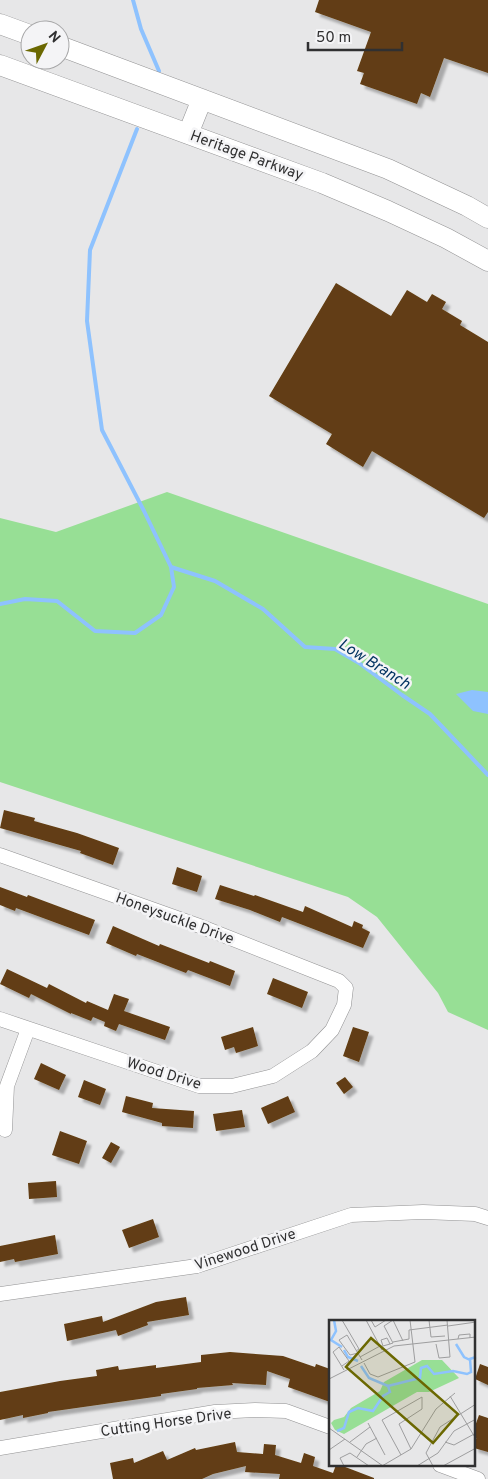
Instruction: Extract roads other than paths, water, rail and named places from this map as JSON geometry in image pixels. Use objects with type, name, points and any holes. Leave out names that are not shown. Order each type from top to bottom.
[{"type":"main road","points":[[0,24],[20,31]]},
{"type":"main road","points":[[70,50],[388,169],[467,206],[488,218]]},
{"type":"main road","name":"Heritage Parkway","points":[[0,65],[322,183],[446,238],[488,262]]},
{"type":"main road","points":[[188,134],[202,99]]},
{"type":"street","name":"Honeysuckle Drive","points":[[0,855],[198,924],[339,980],[346,988]]},
{"type":"street","name":"Wood Drive","points":[[0,1019],[199,1086],[232,1086],[273,1076],[312,1051],[332,1030],[344,1005],[346,988]]},
{"type":"street","points":[[5,1130],[7,1086],[28,1029]]},
{"type":"street","name":"Vinewood Drive","points":[[0,1294],[197,1266],[350,1215],[423,1212],[475,1214],[488,1218]]},
{"type":"street","name":"Cutting Horse Drive","points":[[0,1448],[215,1412],[286,1411],[329,1426]]},
{"type":"street","points":[[443,1466],[478,1479]]},
{"type":"water","points":[[472,690],[488,692],[488,714],[473,711],[456,694]]},
{"type":"waterway","points":[[133,0],[141,29],[159,71]]},
{"type":"waterway","points":[[137,129],[90,250],[87,321],[102,430],[171,567]]},
{"type":"waterway","name":"Low Branch","points":[[0,604],[25,599],[57,601],[95,631],[135,633],[161,615],[174,587],[171,567],[215,581],[263,609],[305,647],[335,649],[359,663],[430,714],[488,775]]}]
